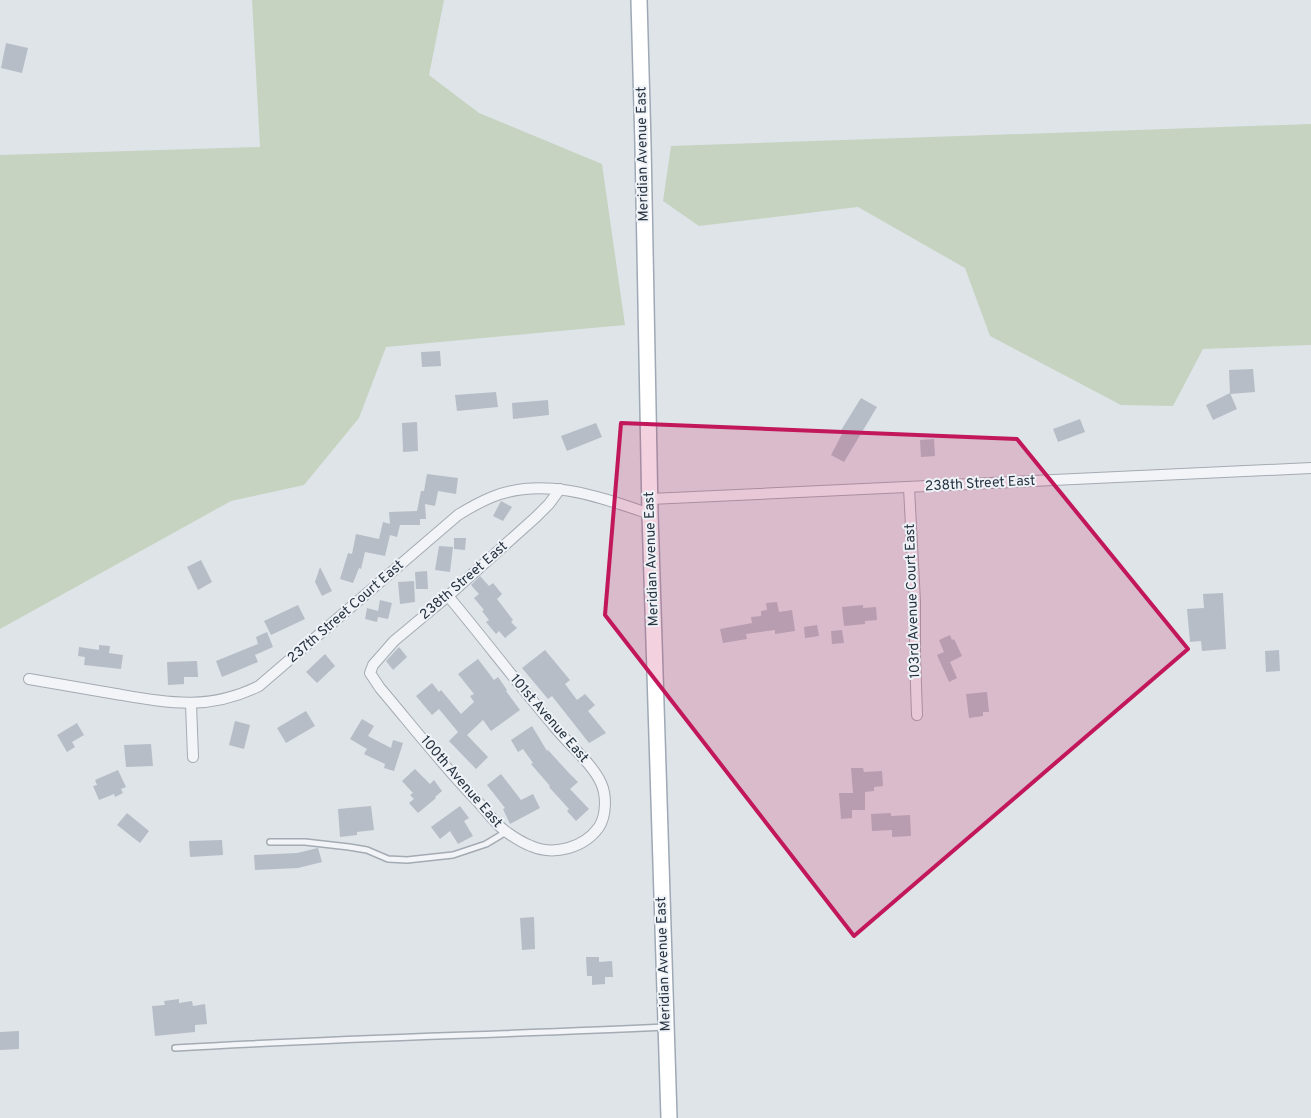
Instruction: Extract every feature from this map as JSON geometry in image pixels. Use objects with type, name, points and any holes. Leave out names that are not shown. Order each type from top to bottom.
[{"type":"main road","name":"Meridian Avenue East","points":[[639,0],[650,506],[669,1118]]},
{"type":"street","name":"238th Street East","points":[[650,506],[909,488],[1311,468]]},
{"type":"street","name":"237th Street Court East","points":[[29,679],[165,702],[191,704],[212,702],[232,697],[259,686],[458,515],[475,504],[493,496],[532,488],[560,489],[613,501],[650,506]]},
{"type":"street","name":"103rd Avenue Court East","points":[[909,488],[918,715]]},
{"type":"street","name":"238th Street East","points":[[370,672],[373,665],[394,642],[536,517],[560,489]]},
{"type":"street","name":"101st Avenue East","points":[[448,596],[556,730],[593,770],[602,784],[604,816],[591,836],[576,845]]},
{"type":"street","name":"100th Avenue East","points":[[370,672],[380,688],[463,787],[506,832],[531,847],[543,850],[556,850],[576,845]]},
{"type":"street","points":[[191,704],[193,757]]},
{"type":"lane","points":[[270,842],[305,842],[350,847],[367,850],[388,859],[407,860],[453,855],[486,844],[506,832]]},
{"type":"lane","points":[[175,1048],[279,1042],[666,1027]]},
{"type":"highlighted area","points":[[621,423],[1017,439],[1188,649],[854,936],[605,615]]},
{"type":"green space","points":[[252,0],[444,0],[429,75],[479,113],[602,164],[625,325],[386,347],[359,418],[304,485],[231,501],[0,629],[0,155],[260,147]]},
{"type":"green space","points":[[1311,124],[1311,345],[1203,349],[1173,406],[1121,405],[990,336],[965,268],[858,207],[699,226],[663,201],[671,146]]},
{"type":"building","points":[[6,43],[28,48],[22,73],[1,68]]},
{"type":"building","points":[[440,351],[441,366],[422,367],[421,352]]},
{"type":"building","points":[[1253,369],[1255,392],[1230,394],[1229,370]]},
{"type":"building","points":[[496,392],[498,407],[457,411],[455,395]]},
{"type":"building","points":[[1230,393],[1237,409],[1213,420],[1206,405]]},
{"type":"building","points":[[861,398],[877,407],[844,462],[831,455],[842,434],[840,432]]},
{"type":"building","points":[[548,400],[549,415],[513,419],[512,403]]},
{"type":"building","points":[[1080,419],[1085,432],[1058,442],[1053,429]]},
{"type":"building","points":[[417,422],[418,451],[403,452],[402,423]]},
{"type":"building","points":[[596,423],[602,437],[567,451],[561,436]]},
{"type":"building","points":[[934,439],[935,456],[921,457],[920,440]]},
{"type":"building","points":[[427,474],[458,478],[456,494],[438,491],[435,506],[425,504],[426,519],[420,519],[420,525],[400,525],[397,537],[390,535],[385,556],[365,552],[361,569],[359,568],[353,583],[340,579],[348,553],[352,554],[356,534],[379,539],[383,522],[390,524],[389,512],[417,511],[421,491],[424,491]]},
{"type":"building","points":[[501,501],[512,507],[503,521],[493,516]]},
{"type":"building","points":[[454,538],[466,538],[465,550],[454,549]]},
{"type":"building","points":[[439,546],[453,547],[450,572],[435,570]]},
{"type":"building","points":[[201,560],[212,582],[198,590],[187,567]]},
{"type":"building","points":[[320,567],[332,591],[322,596],[315,582]]},
{"type":"building","points":[[427,571],[428,589],[416,589],[415,572]]},
{"type":"building","points":[[480,576],[489,586],[493,583],[502,594],[497,599],[513,620],[511,622],[517,628],[505,638],[499,631],[496,634],[486,622],[489,620],[482,611],[484,610],[474,598],[479,594],[471,585]]},
{"type":"building","points":[[414,581],[415,602],[400,604],[398,582]]},
{"type":"building","points":[[1223,593],[1226,649],[1202,651],[1201,641],[1190,642],[1187,609],[1204,608],[1203,594]]},
{"type":"building","points":[[380,600],[392,603],[388,619],[378,617],[377,622],[365,619],[367,608],[378,611]]},
{"type":"building","points":[[777,602],[779,612],[792,610],[795,631],[775,634],[775,630],[746,634],[747,639],[723,643],[720,629],[752,623],[751,617],[761,616],[761,611],[767,610],[766,603]]},
{"type":"building","points":[[298,605],[305,619],[271,635],[264,621]]},
{"type":"building","points":[[863,605],[863,608],[876,607],[877,620],[865,621],[865,624],[844,626],[842,607]]},
{"type":"building","points":[[817,625],[819,636],[805,638],[804,627]]},
{"type":"building","points":[[842,630],[844,643],[832,644],[831,631]]},
{"type":"building","points":[[267,632],[273,647],[255,655],[258,662],[222,677],[216,661],[258,644],[256,637]]},
{"type":"building","points":[[950,635],[962,656],[950,662],[957,678],[949,682],[937,655],[944,652],[939,640]]},
{"type":"building","points":[[99,645],[110,646],[109,653],[123,655],[121,669],[84,665],[85,657],[78,656],[79,647],[99,650]]},
{"type":"building","points":[[399,647],[407,657],[393,670],[386,661]]},
{"type":"building","points":[[545,650],[570,680],[565,684],[577,700],[585,694],[595,705],[588,711],[606,733],[589,743],[552,696],[548,699],[522,668]]},
{"type":"building","points":[[1279,650],[1280,671],[1266,672],[1265,651]]},
{"type":"building","points":[[325,654],[335,666],[317,683],[306,672]]},
{"type":"building","points":[[478,659],[494,680],[498,677],[520,710],[491,731],[483,720],[467,735],[488,757],[476,769],[449,741],[458,732],[439,709],[432,715],[416,696],[432,683],[439,692],[441,690],[461,714],[474,702],[470,696],[474,694],[458,674]]},
{"type":"building","points":[[197,661],[198,677],[184,677],[184,684],[168,685],[167,662]]},
{"type":"building","points":[[987,692],[989,712],[983,712],[983,716],[969,718],[966,694]]},
{"type":"building","points":[[306,711],[315,726],[286,743],[277,728]]},
{"type":"building","points":[[362,719],[374,726],[368,736],[391,748],[393,740],[403,743],[394,771],[384,768],[385,764],[364,754],[367,749],[350,739]]},
{"type":"building","points":[[235,721],[250,725],[244,749],[229,745]]},
{"type":"building","points":[[77,723],[84,735],[72,742],[75,747],[67,752],[57,735]]},
{"type":"building","points":[[532,726],[547,751],[578,782],[570,789],[589,809],[576,821],[567,811],[569,809],[531,764],[533,763],[523,749],[518,752],[511,740]]},
{"type":"building","points":[[151,744],[153,766],[126,767],[124,745]]},
{"type":"building","points":[[851,768],[863,768],[864,772],[882,771],[883,786],[874,787],[874,791],[865,792],[865,810],[852,810],[852,818],[841,819],[839,793],[853,793]]},
{"type":"building","points":[[415,769],[430,784],[434,780],[442,791],[418,813],[409,803],[414,799],[410,795],[413,793],[402,781]]},
{"type":"building","points":[[118,770],[126,787],[121,789],[123,793],[115,797],[114,794],[99,800],[93,786],[97,785],[95,780]]},
{"type":"building","points":[[501,774],[521,800],[533,794],[540,808],[510,824],[503,809],[505,808],[487,785]]},
{"type":"building","points":[[371,806],[374,830],[340,837],[338,809]]},
{"type":"building","points":[[460,806],[469,818],[464,821],[473,836],[458,844],[450,831],[440,839],[431,827]]},
{"type":"building","points":[[127,813],[149,831],[140,843],[117,825]]},
{"type":"building","points":[[891,813],[891,816],[910,815],[911,836],[892,837],[892,830],[872,831],[871,814]]},
{"type":"building","points":[[222,840],[223,855],[190,857],[189,841]]},
{"type":"building","points":[[318,848],[322,862],[298,868],[255,870],[254,855],[297,853]]},
{"type":"building","points":[[534,917],[535,949],[522,950],[520,918]]},
{"type":"building","points":[[586,957],[599,957],[599,962],[612,961],[613,977],[605,977],[605,984],[592,985],[592,976],[587,976]]},
{"type":"building","points":[[179,999],[179,1003],[192,1001],[193,1006],[205,1004],[207,1024],[195,1025],[195,1032],[155,1036],[152,1006],[165,1005],[164,1001]]},
{"type":"building","points":[[19,1031],[19,1049],[0,1050],[0,1032]]}]
